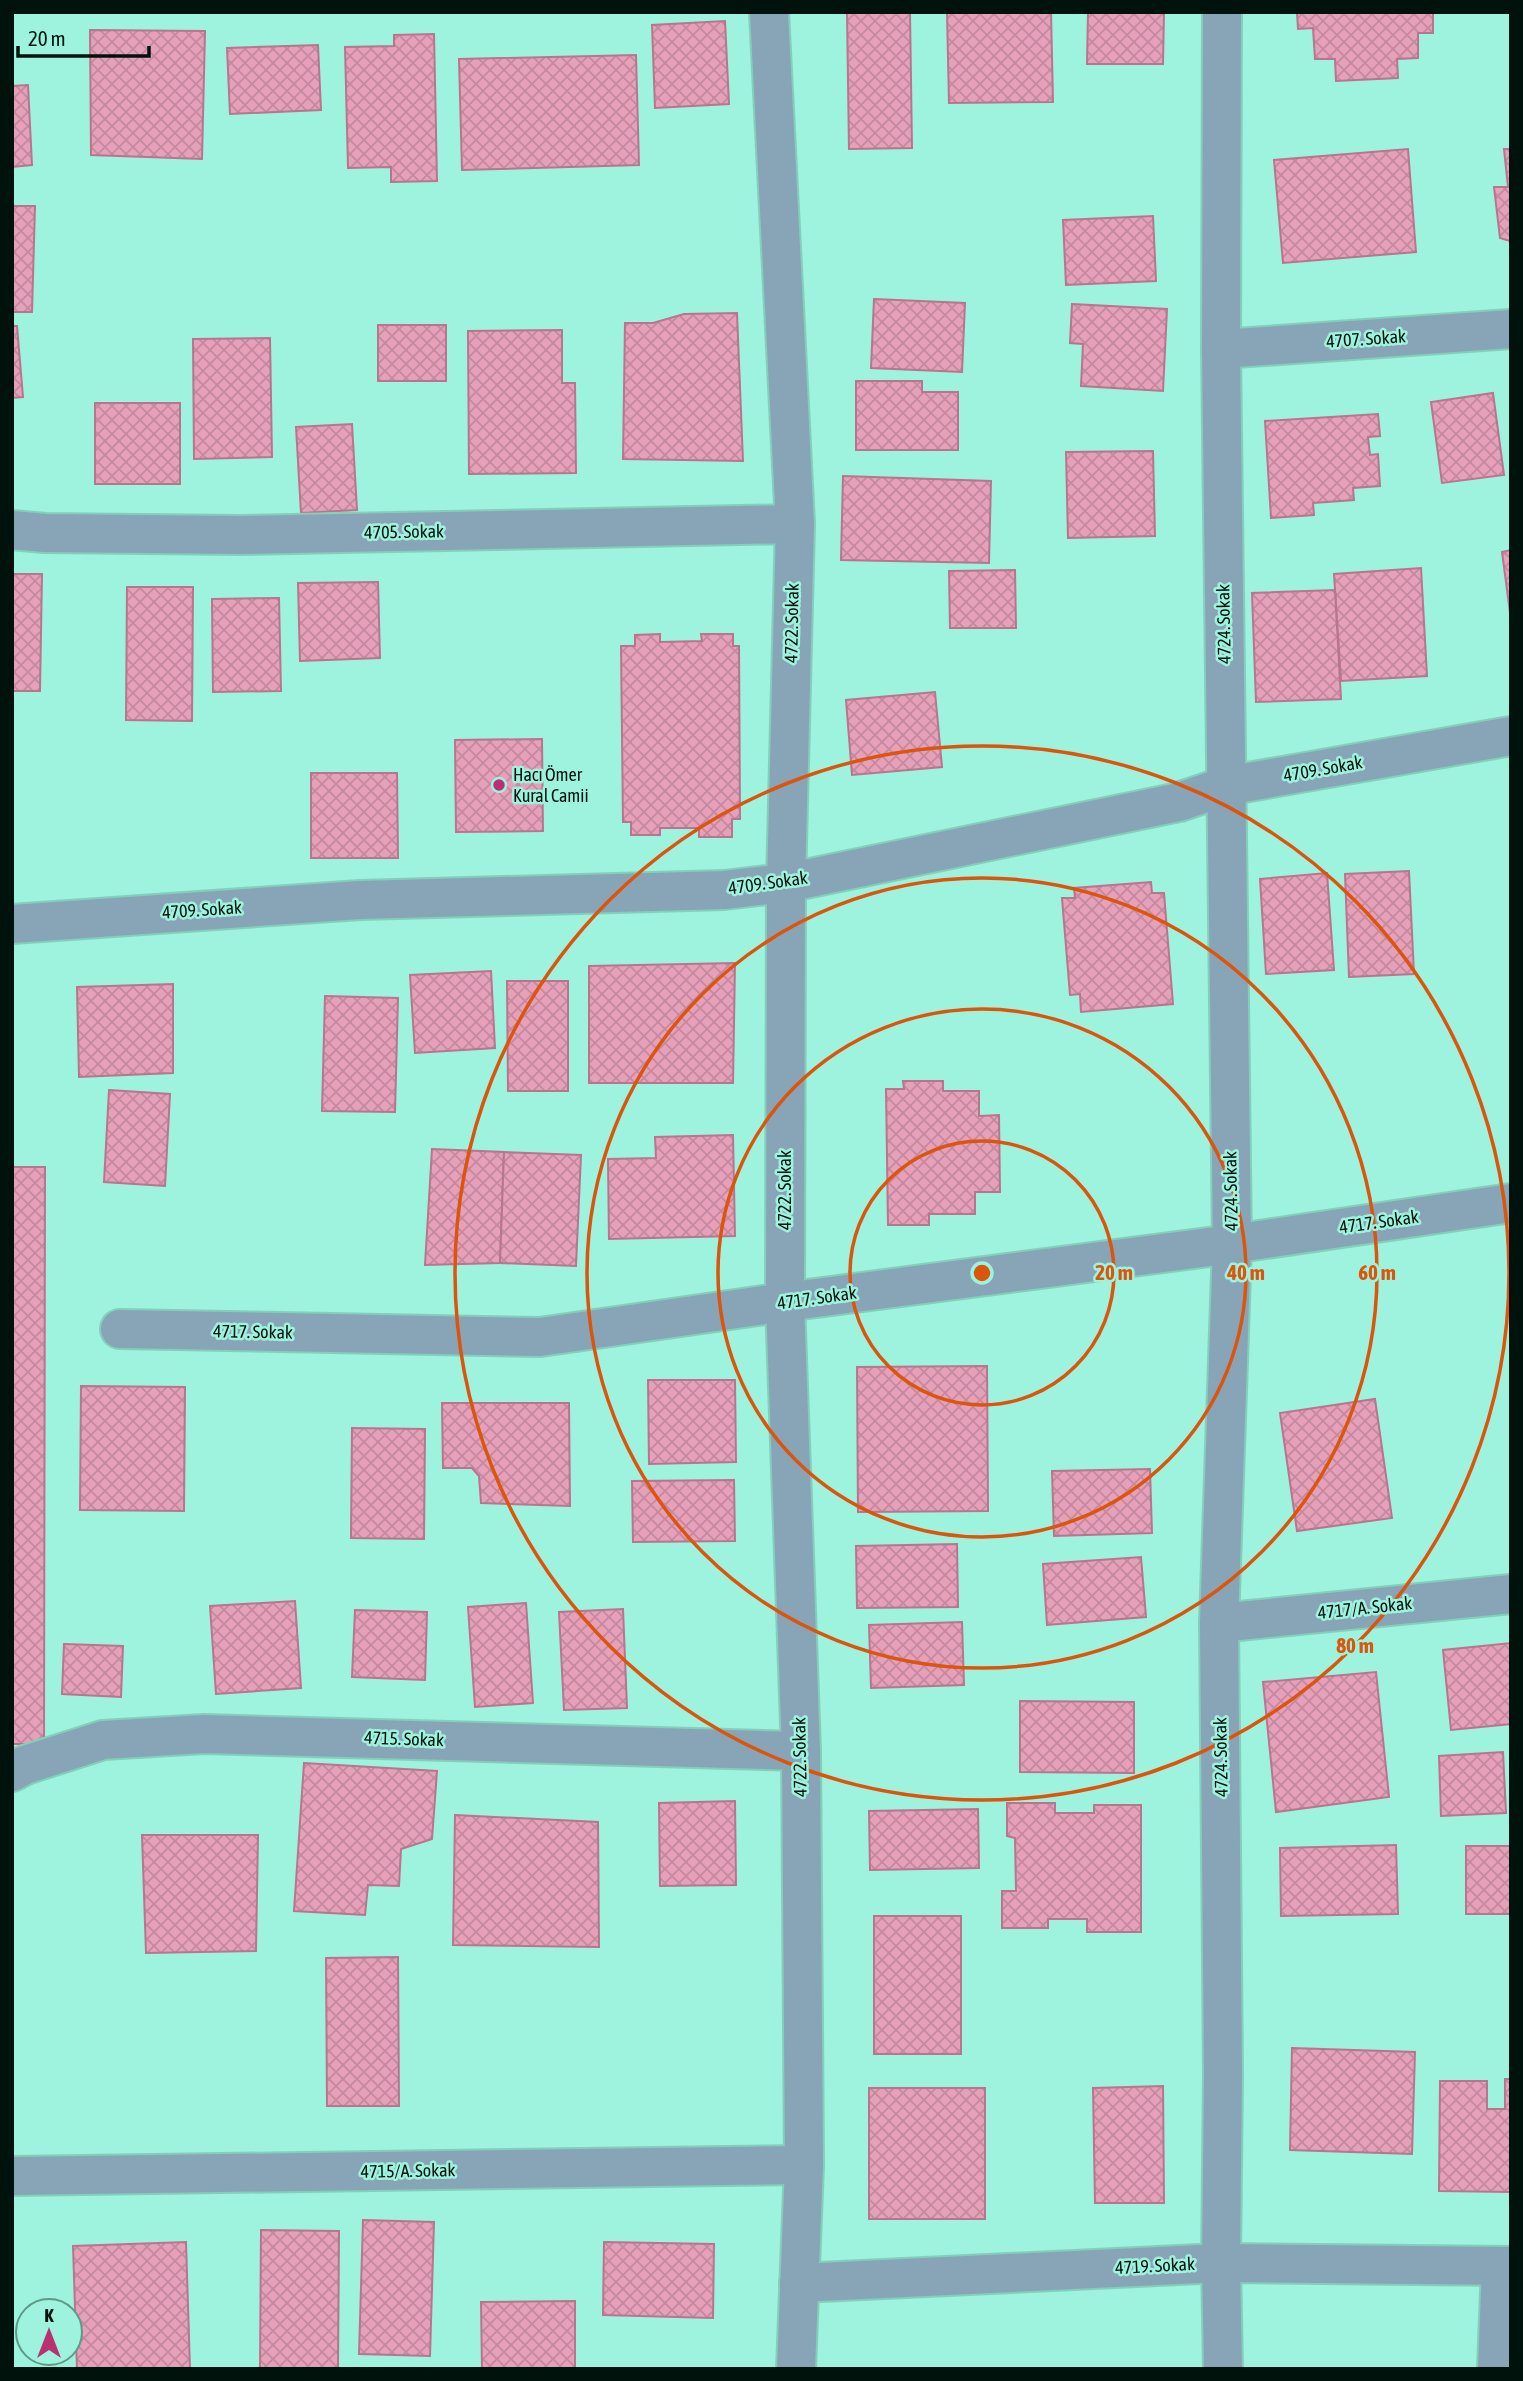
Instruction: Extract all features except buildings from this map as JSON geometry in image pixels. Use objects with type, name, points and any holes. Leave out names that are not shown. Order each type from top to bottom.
[{"type":"street","name":"4722. Sokak","points":[[769,12],[795,524],[786,883],[785,1302],[801,1751],[804,2165],[796,2369]]},
{"type":"street","name":"4724. Sokak","points":[[1222,12],[1221,349],[1232,1244],[1219,1623],[1223,2369]]},
{"type":"street","name":"4707. Sokak","points":[[1221,349],[1511,329]]},
{"type":"street","name":"4705. Sokak","points":[[12,530],[45,533],[240,535],[795,524]]},
{"type":"street","name":"4709. Sokak","points":[[12,924],[360,900],[724,890],[786,883],[1179,802],[1226,786],[1511,736]]},
{"type":"street","name":"4717. Sokak","points":[[121,1329],[540,1337],[1232,1244],[1511,1203]]},
{"type":"street","name":"4717/A. Sokak","points":[[1219,1623],[1511,1594]]},
{"type":"street","name":"4715. Sokak","points":[[12,1772],[25,1765],[103,1740],[204,1734],[801,1751]]},
{"type":"street","name":"4715/A. Sokak","points":[[12,2176],[804,2165]]},
{"type":"street","name":"4719. Sokak","points":[[799,2283],[1221,2263],[1506,2266]]},
{"type":"street","points":[[1497,2369],[1506,2266]]},
{"type":"place","name":"Hacı Ömer Kural Camii","points":[[499,785]]}]
